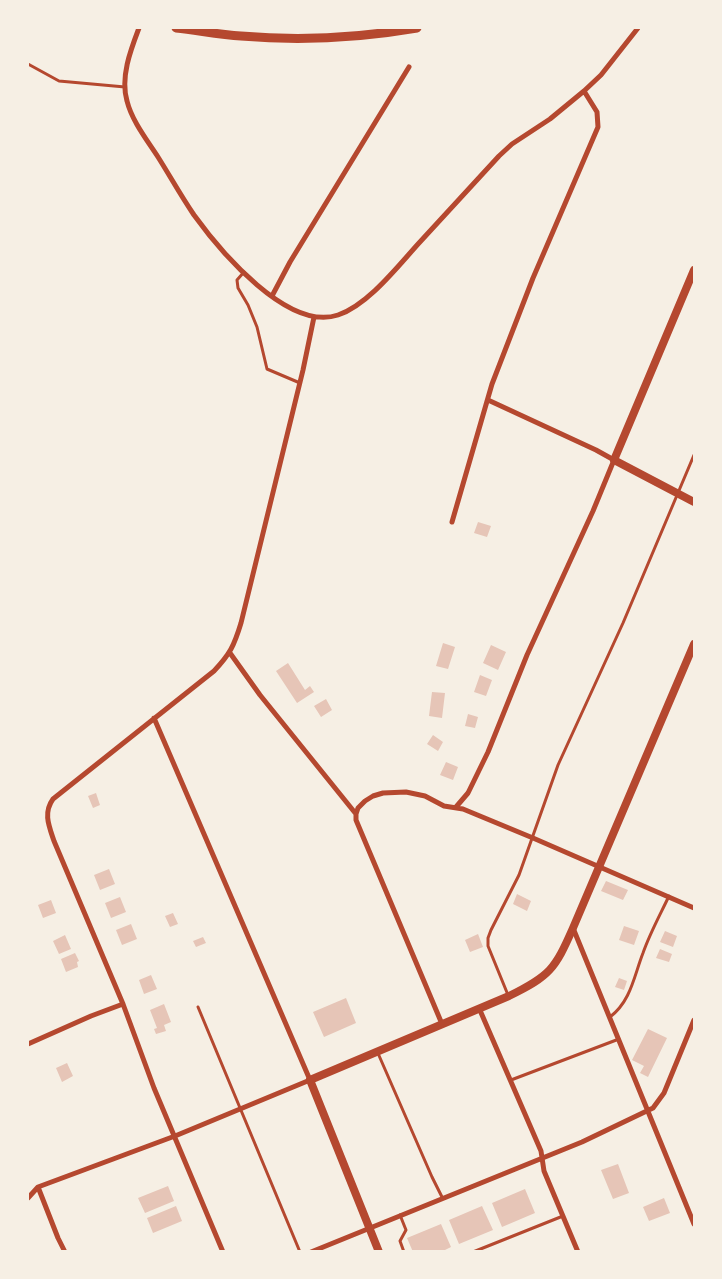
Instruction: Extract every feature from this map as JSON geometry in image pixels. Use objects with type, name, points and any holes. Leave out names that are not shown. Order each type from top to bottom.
[{"type":"main road","points":[[176,28],[239,36],[315,38],[351,36],[417,28]]},
{"type":"street","points":[[139,28],[127,69],[125,87],[127,101],[135,120],[180,194],[214,241],[244,272],[272,296],[302,314],[325,318],[338,316],[346,312],[372,293],[499,156],[512,144],[550,118],[584,91],[605,69],[638,28]]},
{"type":"street","points":[[272,296],[290,262],[409,67]]},
{"type":"street","points":[[452,522],[488,400],[514,324],[598,127],[598,116],[584,91]]},
{"type":"street","points":[[456,807],[468,793],[488,752],[527,655],[593,511],[694,270]]},
{"type":"street","points":[[223,1252],[154,1088],[123,1004],[54,841],[48,820],[49,805],[53,799],[214,671],[234,647],[300,383],[314,317]]},
{"type":"street","points":[[488,400],[596,450],[694,502]]},
{"type":"street","points":[[28,1198],[38,1187],[175,1136],[509,996],[543,978],[560,957],[694,644]]},
{"type":"street","points":[[230,653],[356,814]]},
{"type":"street","points":[[154,718],[310,1080],[379,1252]]},
{"type":"street","points":[[442,1024],[356,820],[358,808],[374,796],[396,791],[425,796],[444,806],[456,807],[533,838],[694,908]]},
{"type":"street","points":[[573,928],[694,1224]]},
{"type":"street","points":[[28,1044],[123,1004]]},
{"type":"street","points":[[479,1008],[542,1157],[544,1171],[578,1252]]},
{"type":"street","points":[[311,1252],[442,1197],[582,1142],[653,1108],[664,1093],[694,1020]]},
{"type":"street","points":[[38,1187],[65,1252]]},
{"type":"lane","points":[[28,64],[59,81],[125,87]]},
{"type":"lane","points":[[244,272],[237,280],[238,288],[248,305],[257,327],[267,369],[300,383]]},
{"type":"lane","points":[[509,996],[494,963],[488,946],[488,938],[511,894],[533,838],[558,765],[624,623],[694,455]]},
{"type":"lane","points":[[610,1016],[617,1011],[629,995],[643,952],[669,896]]},
{"type":"lane","points":[[198,1007],[300,1252]]},
{"type":"lane","points":[[510,1080],[619,1039]]},
{"type":"lane","points":[[377,1051],[442,1197]]},
{"type":"lane","points":[[400,1215],[406,1230],[400,1241],[404,1252]]},
{"type":"lane","points":[[473,1252],[563,1216]]},
{"type":"building","points":[[478,522],[491,526],[487,537],[474,533]]},
{"type":"building","points":[[443,643],[455,647],[448,669],[436,666]]},
{"type":"building","points":[[491,645],[506,652],[498,670],[483,663]]},
{"type":"building","points":[[288,663],[305,690],[310,686],[314,692],[297,703],[276,671]]},
{"type":"building","points":[[480,675],[492,680],[486,696],[474,692]]},
{"type":"building","points":[[432,692],[445,693],[442,718],[429,716]]},
{"type":"building","points":[[326,699],[332,710],[321,717],[314,706]]},
{"type":"building","points":[[468,714],[478,717],[475,728],[465,726]]},
{"type":"building","points":[[433,735],[443,742],[438,751],[427,744]]},
{"type":"building","points":[[446,762],[458,767],[453,780],[440,775]]},
{"type":"building","points":[[96,793],[100,805],[93,808],[88,796]]},
{"type":"building","points":[[109,869],[115,884],[100,890],[94,875]]},
{"type":"building","points":[[606,881],[628,890],[623,900],[601,891]]},
{"type":"building","points":[[517,894],[531,901],[527,911],[513,904]]},
{"type":"building","points":[[120,897],[126,912],[111,918],[105,903]]},
{"type":"building","points":[[51,900],[56,913],[43,918],[38,905]]},
{"type":"building","points":[[173,913],[178,924],[170,927],[165,916]]},
{"type":"building","points":[[131,924],[137,939],[122,945],[116,930]]},
{"type":"building","points":[[624,926],[639,931],[634,945],[619,940]]},
{"type":"building","points":[[665,931],[677,936],[673,947],[660,942]]},
{"type":"building","points":[[478,934],[483,947],[470,952],[465,940]]},
{"type":"building","points":[[65,935],[71,949],[59,954],[53,941]]},
{"type":"building","points":[[203,937],[206,943],[196,947],[193,941]]},
{"type":"building","points":[[660,949],[672,954],[669,962],[656,958]]},
{"type":"building","points":[[75,953],[79,961],[77,962],[78,967],[66,972],[61,959]]},
{"type":"building","points":[[151,975],[157,989],[144,994],[139,980]]},
{"type":"building","points":[[619,978],[627,981],[624,990],[615,987]]},
{"type":"building","points":[[346,998],[356,1023],[324,1037],[313,1012]]},
{"type":"building","points":[[164,1004],[171,1022],[164,1025],[166,1031],[156,1034],[154,1029],[157,1028],[150,1010]]},
{"type":"building","points":[[648,1029],[667,1038],[648,1077],[640,1073],[644,1066],[632,1060]]},
{"type":"building","points":[[67,1063],[73,1076],[62,1082],[56,1068]]},
{"type":"building","points":[[618,1164],[629,1193],[613,1199],[601,1170]]},
{"type":"building","points":[[168,1186],[174,1201],[145,1213],[138,1198]]},
{"type":"building","points":[[525,1189],[535,1213],[502,1227],[492,1203]]},
{"type":"building","points":[[664,1198],[670,1213],[649,1221],[643,1207]]},
{"type":"building","points":[[176,1206],[182,1221],[153,1233],[147,1218]]},
{"type":"building","points":[[482,1206],[493,1230],[459,1244],[449,1220]]},
{"type":"building","points":[[441,1224],[451,1247],[441,1252],[413,1252],[407,1238]]}]
